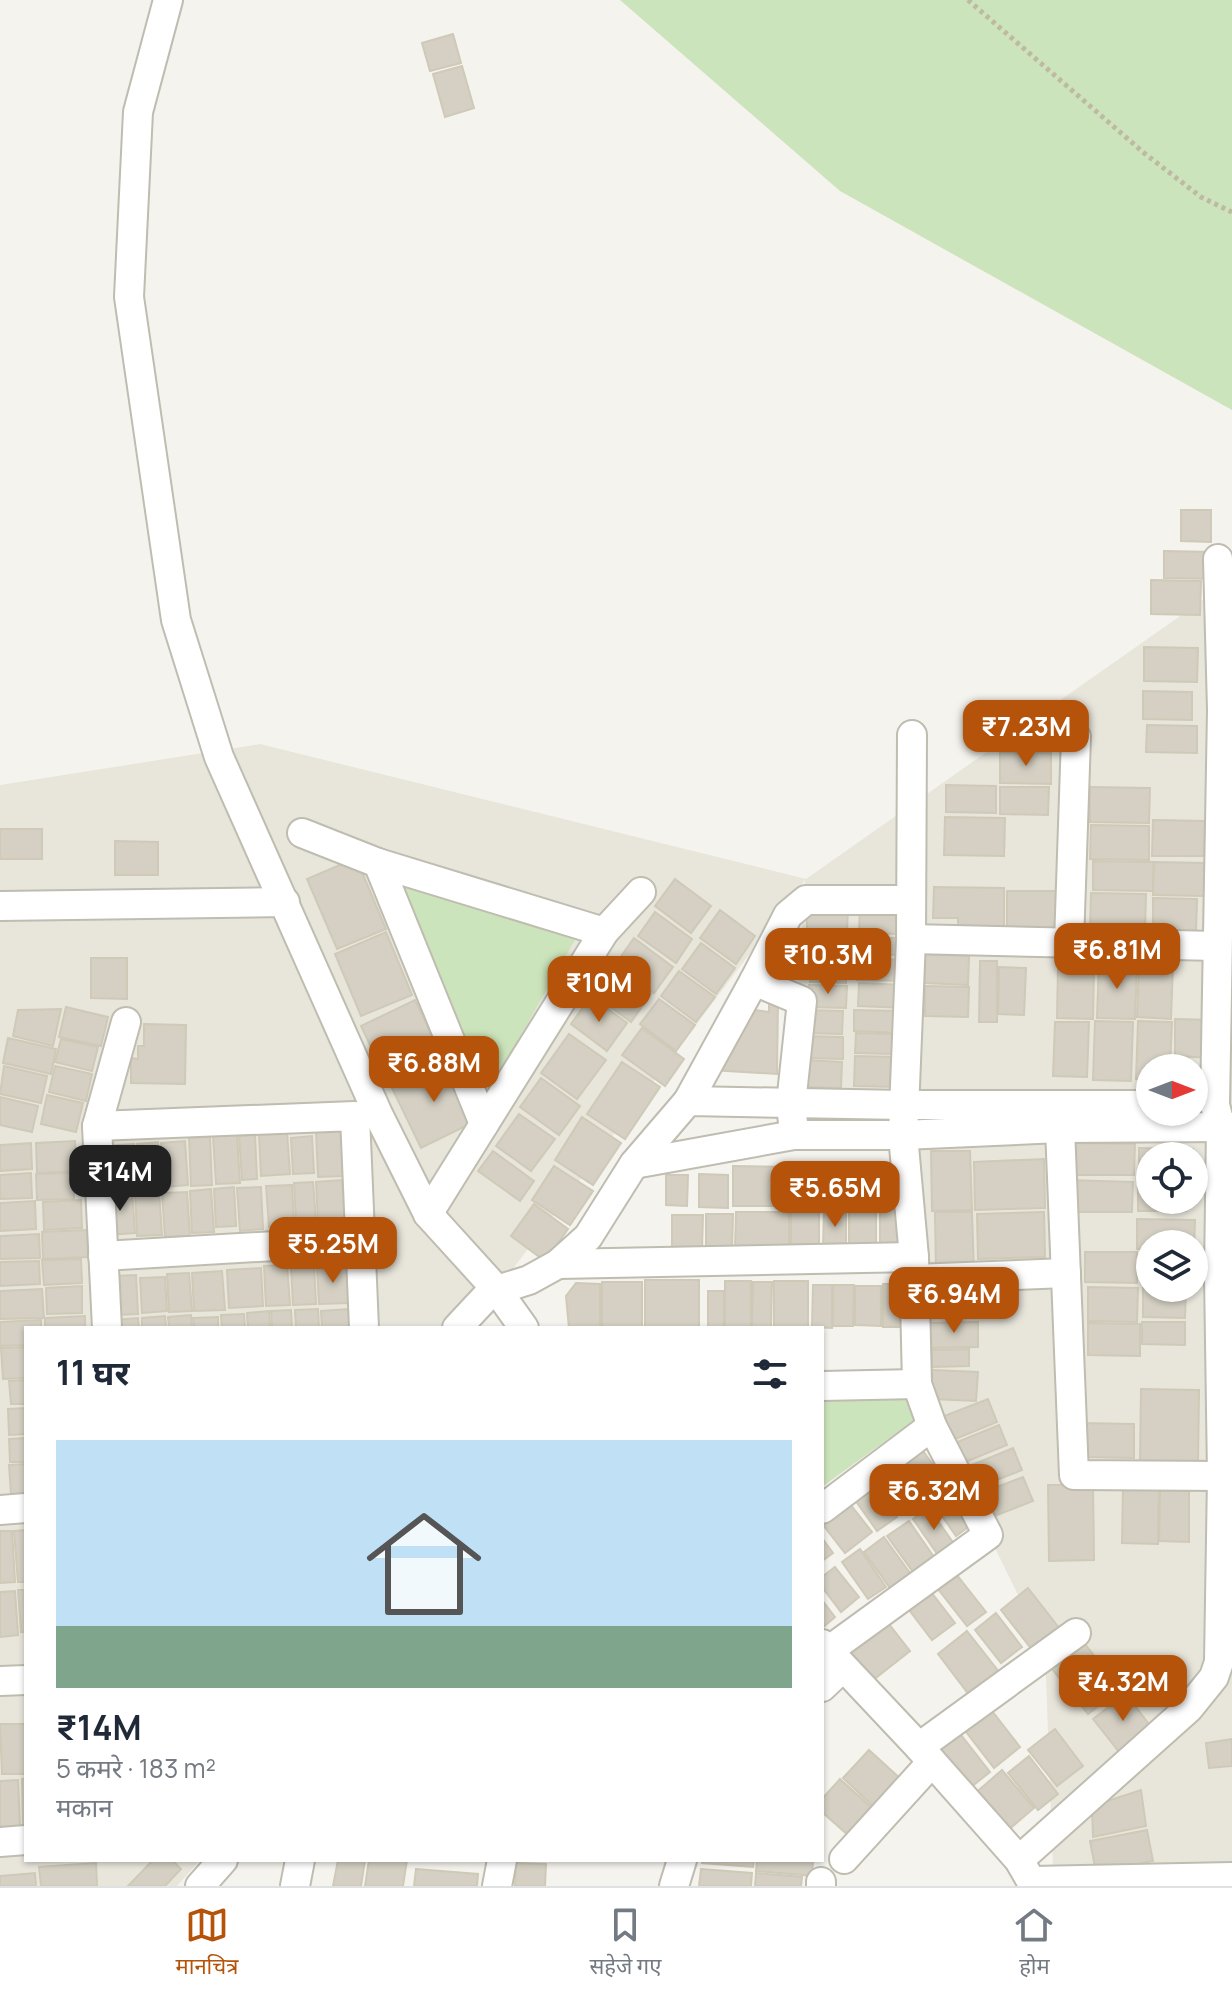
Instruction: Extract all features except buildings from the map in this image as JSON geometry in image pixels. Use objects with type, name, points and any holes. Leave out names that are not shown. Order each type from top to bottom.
[{"type":"street","points":[[168,0],[138,112],[129,297],[176,620],[219,757],[285,902],[367,1115],[428,1214],[497,1290],[523,1326]]},
{"type":"street","points":[[1028,1876],[1205,1692],[1219,1662],[1226,1614],[1222,1476],[1226,1274],[1219,1114],[1217,946],[1227,710],[1218,559]]},
{"type":"street","points":[[824,1680],[831,1654],[988,1535],[932,1426],[917,1384],[914,1268],[903,1135],[911,939],[912,735]]},
{"type":"street","points":[[1069,943],[1076,737]]},
{"type":"street","points":[[302,833],[378,863],[604,932]]},
{"type":"street","points":[[378,863],[484,1124]]},
{"type":"street","points":[[428,1214],[604,932],[641,892]]},
{"type":"street","points":[[459,1326],[485,1298],[558,1264],[588,1237],[634,1164],[688,1101],[788,915],[806,900],[911,900]]},
{"type":"street","points":[[0,906],[285,902]]},
{"type":"street","points":[[911,939],[1217,946]]},
{"type":"street","points":[[754,981],[802,1001],[791,1104],[794,1135]]},
{"type":"street","points":[[107,1326],[97,1126],[126,1022]]},
{"type":"street","points":[[688,1101],[1136,1105]]},
{"type":"street","points":[[634,1164],[794,1135],[903,1135],[1060,1128],[1219,1114]]},
{"type":"street","points":[[97,1126],[367,1115]]},
{"type":"street","points":[[364,1326],[360,1241],[367,1115]]},
{"type":"street","points":[[1060,1128],[1074,1475],[1222,1476]]},
{"type":"street","points":[[103,1256],[360,1241]]},
{"type":"street","points":[[558,1264],[1066,1273]]},
{"type":"street","points":[[824,1386],[917,1384]]},
{"type":"street","points":[[824,1507],[932,1426]]},
{"type":"street","points":[[0,1510],[24,1508]]},
{"type":"street","points":[[844,1859],[926,1754],[1076,1633]]},
{"type":"street","points":[[831,1654],[926,1754],[1028,1876],[1232,1877]]},
{"type":"street","points":[[0,1681],[24,1680]]},
{"type":"street","points":[[0,1842],[24,1840]]},
{"type":"street","points":[[200,1886],[221,1862]]},
{"type":"street","points":[[295,1886],[300,1862]]},
{"type":"street","points":[[497,1886],[502,1862]]},
{"type":"street","points":[[674,1886],[681,1862]]},
{"type":"path","points":[[968,0],[1144,153],[1201,197],[1232,212]]},
{"type":"shaded area","points":[[1217,590],[1232,592],[1232,1882],[1053,1870],[1045,1650],[914,1383],[903,1106],[791,1104],[805,880],[497,1290],[453,1326],[24,1326],[24,1862],[198,1862],[177,1886],[0,1886],[0,785],[260,744],[806,879]]},
{"type":"green space","points":[[620,0],[1232,0],[1232,410],[840,191]]},
{"type":"green space","points":[[407,883],[576,938],[497,1077],[474,1073],[399,888]]},
{"type":"green space","points":[[910,1394],[917,1418],[824,1486],[824,1396]]}]
